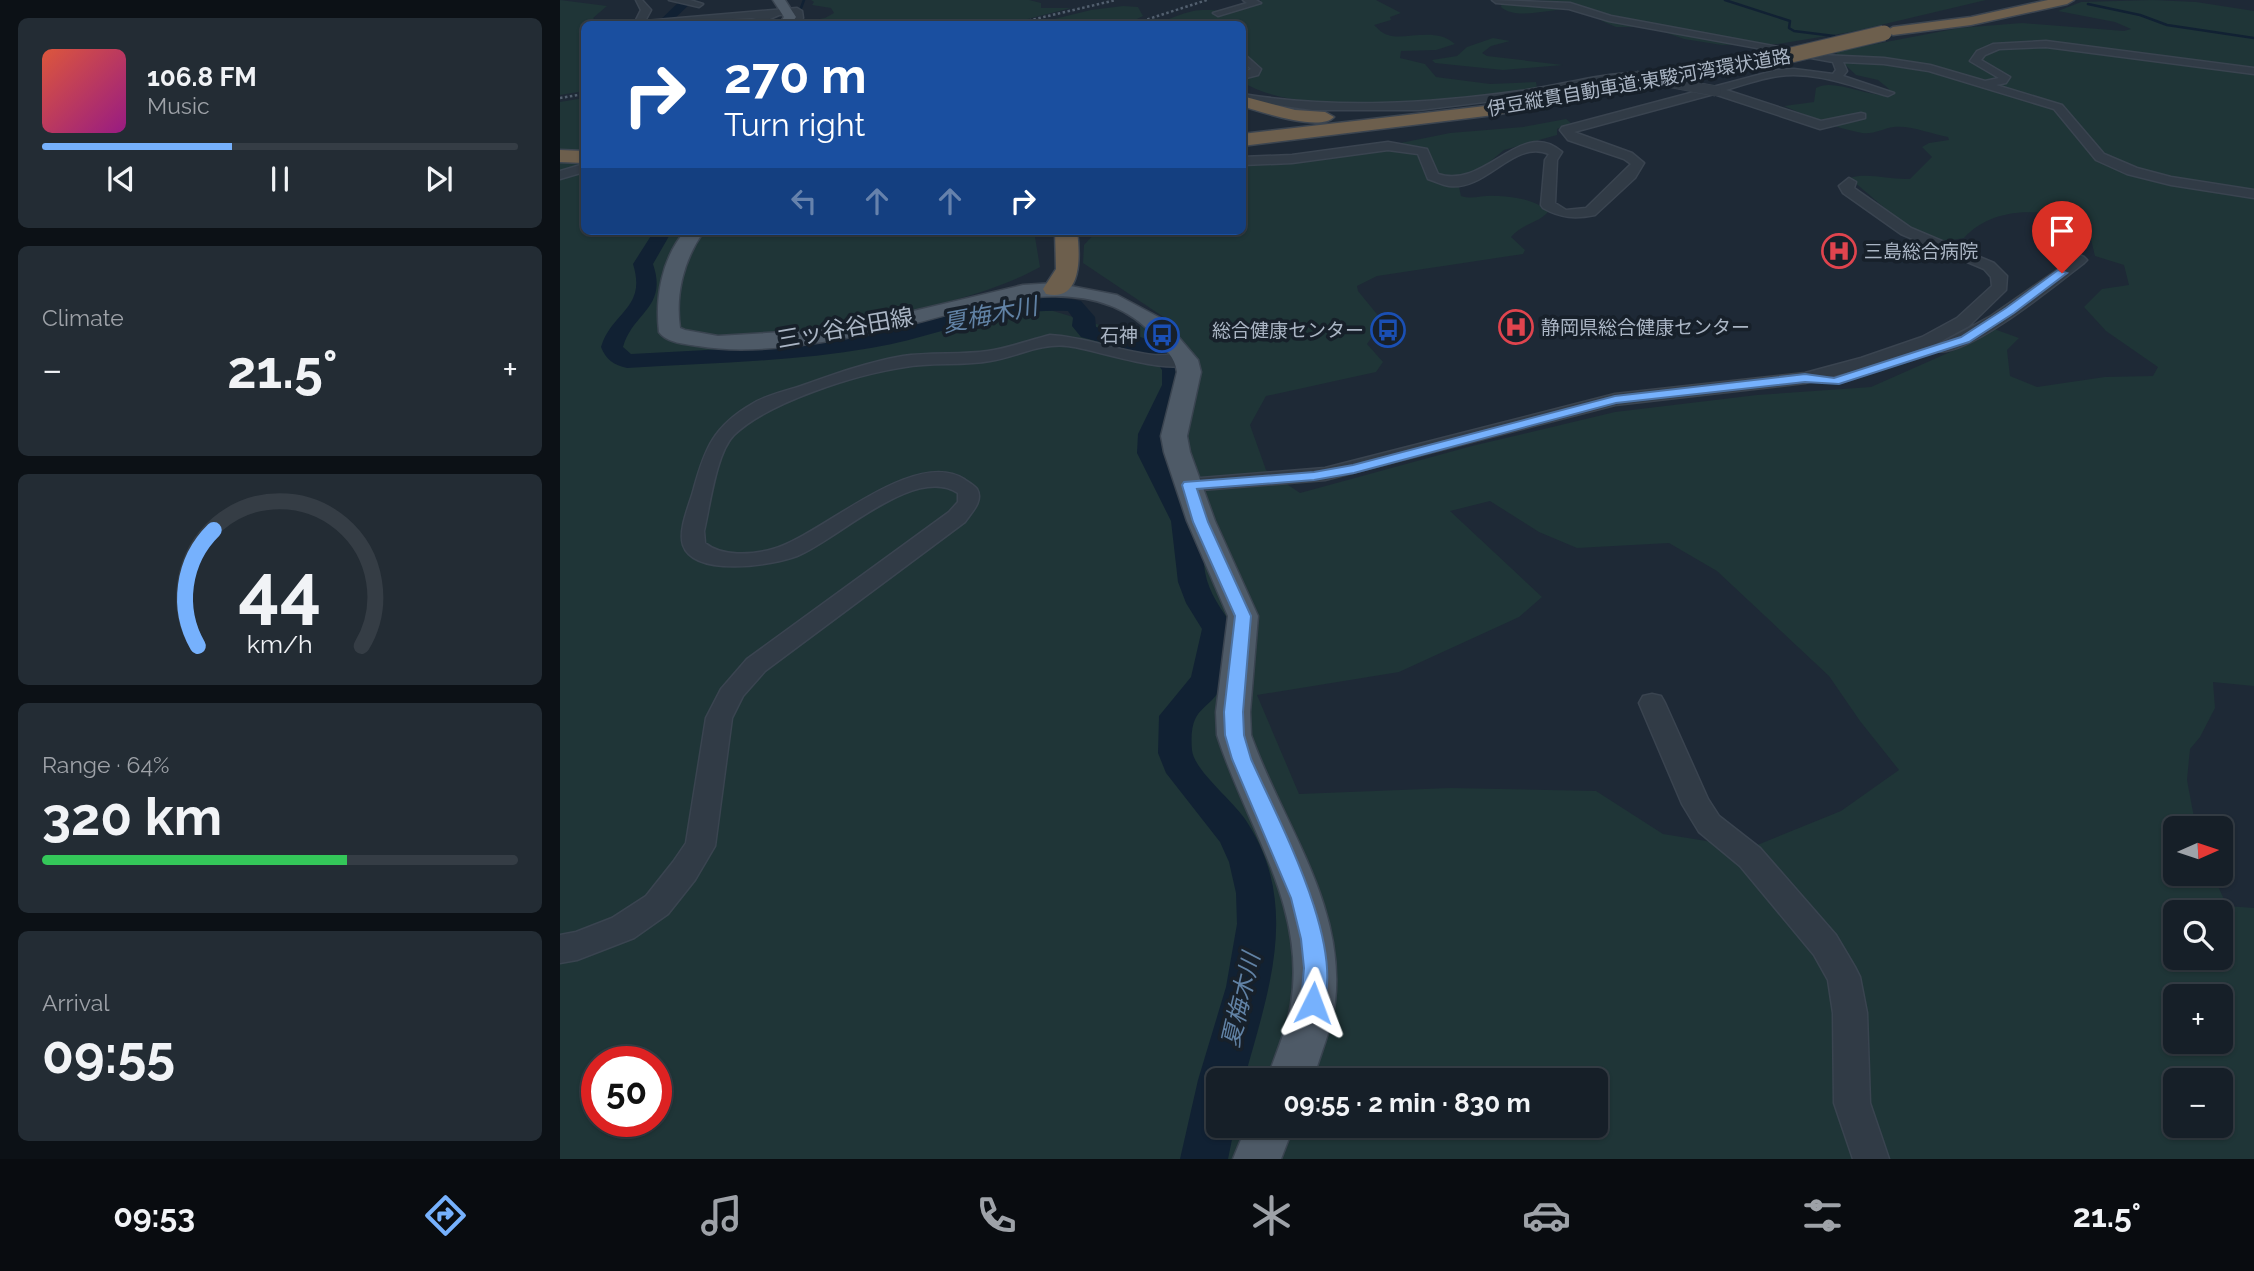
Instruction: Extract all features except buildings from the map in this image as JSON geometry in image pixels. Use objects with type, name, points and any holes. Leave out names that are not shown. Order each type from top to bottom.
[{"type":"highway","points":[[1973,11],[2012,0]]},
{"type":"highway","name":"伊豆縦貫自動車道;東駿河湾環状道路","points":[[1246,140],[1440,118],[1644,79],[1701,73],[2032,0]]},
{"type":"highway","points":[[1889,32],[1995,16],[2067,0]]},
{"type":"highway","points":[[1246,106],[1258,118],[1273,141],[1305,153],[1553,110],[1701,73]]},
{"type":"highway","points":[[1246,103],[1294,115],[1357,116],[1484,106],[1644,79]]},
{"type":"highway","points":[[1246,156],[1273,141]]},
{"type":"highway","points":[[560,156],[581,157]]},
{"type":"highway","points":[[1055,289],[1058,266],[1056,235]]},
{"type":"highway","points":[[1055,289],[1066,279],[1068,272],[1066,235]]},
{"type":"main road","points":[[779,0],[788,10],[790,18],[788,21]]},
{"type":"main road","name":"三ッ谷谷田線","points":[[691,235],[683,244],[666,314],[670,332],[693,339],[718,343],[748,342],[834,333],[1023,291],[1055,289],[1089,293],[1132,309],[1156,325],[1185,360]]},
{"type":"main road","points":[[1185,360],[1189,372],[1174,436],[1201,522],[1243,616],[1234,735],[1302,898],[1312,939],[1315,968],[1313,1003],[1294,1068]]},
{"type":"main road","points":[[1257,1159],[1266,1138]]},
{"type":"street","points":[[624,2],[657,0]]},
{"type":"street","points":[[1218,13],[1257,3],[1247,0]]},
{"type":"street","points":[[1496,0],[1570,6],[1609,18],[1837,60],[1909,64],[1980,82],[2058,107],[2100,157],[2114,164],[2158,179],[2254,194]]},
{"type":"street","points":[[677,1],[712,3]]},
{"type":"street","points":[[639,2],[646,10],[640,21]]},
{"type":"street","points":[[670,21],[696,4]]},
{"type":"street","points":[[1212,4],[1218,13],[1228,20]]},
{"type":"street","points":[[674,21],[698,16],[768,15],[788,10],[798,12],[796,21]]},
{"type":"street","points":[[764,21],[768,15]]},
{"type":"street","points":[[1980,82],[2005,78],[1999,72],[1976,63],[1981,53],[1997,46],[2019,44],[2073,46],[2254,71]]},
{"type":"street","points":[[1246,59],[1256,69],[1254,73],[1246,75]]},
{"type":"street","points":[[1837,60],[1842,71],[1840,78]]},
{"type":"street","points":[[1246,158],[1292,159],[1399,146],[1423,152],[1433,176],[1455,182],[1475,179],[1519,149],[1544,147],[1556,152],[1551,160],[1548,205],[1564,214],[1585,214],[1630,175],[1638,163],[1628,156],[1572,137],[1566,134],[1566,130],[1726,92],[1782,72],[1840,78],[1888,93]]},
{"type":"street","points":[[1807,86],[1815,81],[1840,78]]},
{"type":"street","points":[[1644,79],[1726,92],[1820,125],[1861,116]]},
{"type":"street","points":[[560,175],[581,169]]},
{"type":"street","points":[[1189,485],[1325,474],[1615,400],[1805,378],[1867,362],[1928,341],[1963,322],[2000,287],[1999,276],[1989,266],[1925,241],[1848,190],[1846,186],[1849,183]]},
{"type":"street","points":[[1805,378],[1835,382],[1965,339],[2010,311],[2079,260]]},
{"type":"street","points":[[560,949],[577,946],[623,928],[657,905],[684,872],[701,846],[719,718],[724,702],[738,683],[756,665],[957,517],[968,503],[968,491],[956,482],[921,480],[890,493],[793,549],[763,558],[739,560],[704,554],[694,545],[693,531],[715,451],[725,433],[759,407],[854,373],[907,361],[980,357],[1050,340],[1070,341],[1155,361],[1185,360]]},
{"type":"street","points":[[1651,703],[1696,804],[1709,824],[1750,857],[1825,944],[1844,976],[1850,1013],[1853,1103],[1871,1159]]},
{"type":"green space","points":[[560,0],[607,6],[593,18],[596,21],[581,21],[581,92],[560,95]]},
{"type":"green space","points":[[811,0],[1029,0],[1041,3],[1041,8],[1071,8],[1020,21],[809,21],[834,13],[831,8],[812,5],[814,2]]},
{"type":"green space","points":[[1261,0],[1376,0],[1401,13],[1390,17],[1391,20],[1374,25],[1384,34],[1438,36],[1455,44],[1436,50],[1401,51],[1400,58],[1425,64],[1436,77],[1490,84],[1536,82],[1537,88],[1471,97],[1386,103],[1303,100],[1269,94],[1246,83],[1246,21],[1165,21],[1193,11],[1239,10],[1256,5]]},
{"type":"green space","points":[[1551,0],[1986,0],[1851,32],[1778,44],[1722,45],[1684,39],[1650,27],[1616,27],[1602,21],[1602,14],[1580,9],[1517,13],[1501,7],[1502,3]]},
{"type":"green space","points":[[2153,0],[2196,2],[2254,11],[2254,686],[2213,682],[2215,708],[2200,737],[2190,749],[2187,780],[2194,816],[2163,816],[2163,886],[2218,886],[2224,900],[2163,900],[2163,970],[2233,970],[2233,906],[2254,908],[2254,1159],[560,1159],[560,161],[581,163],[581,235],[1035,235],[1040,267],[974,294],[851,325],[864,335],[1020,301],[1123,332],[1165,318],[1083,263],[1084,245],[1093,235],[1246,235],[1246,163],[1346,154],[1450,133],[1523,127],[1566,119],[1571,123],[1557,129],[1557,135],[1504,150],[1459,187],[1461,196],[1516,198],[1538,204],[1548,212],[1511,237],[1525,250],[1523,254],[1377,276],[1357,286],[1358,291],[1385,324],[1367,344],[1383,362],[1376,372],[1266,396],[1250,425],[1266,470],[1300,493],[1472,446],[1615,412],[1757,395],[1871,387],[1975,341],[1994,329],[2019,338],[2007,350],[2010,376],[2037,387],[2105,377],[2153,376],[2158,367],[2106,331],[2084,307],[2102,289],[2129,285],[2124,265],[2095,256],[2087,223],[2055,215],[2022,212],[1991,219],[1964,238],[1944,240],[1929,237],[1905,224],[1849,178],[1864,176],[1910,179],[1932,157],[1922,147],[1929,143],[1949,140],[1948,137],[1901,127],[1862,133],[1832,125],[1784,106],[1814,102],[1816,88],[1823,85],[1887,95],[1889,89],[1878,80],[1856,75],[1835,55],[1839,51],[1959,28],[2022,23],[2124,31],[2131,29],[2115,22],[2058,11],[2081,2]],"holes":[[[1490,501],[1539,532],[1577,548],[1669,543],[1717,571],[1829,676],[1899,770],[1841,811],[1750,848],[1663,834],[1596,791],[1450,788],[1299,794],[1257,695],[1399,672],[1519,617],[1542,597],[1450,511]]]},
{"type":"green space","points":[[1138,7],[1143,16],[1133,21],[1046,21],[1091,10]]},
{"type":"green space","points":[[1493,38],[1510,41],[1491,46],[1482,53],[1487,56],[1563,65],[1503,70],[1435,63],[1432,60],[1457,56],[1467,47]]},
{"type":"green space","points":[[581,98],[581,152],[560,152],[560,102]]},
{"type":"waterway","name":"夏梅木川","points":[[665,21],[688,0]]},
{"type":"waterway","points":[[801,8],[804,0]]},
{"type":"waterway","points":[[1725,0],[1790,21],[1789,28],[1794,31],[1834,36]]},
{"type":"waterway","points":[[2088,4],[2140,15],[2167,25],[2254,38]]},
{"type":"waterway","name":"夏梅木川","points":[[661,235],[643,264],[648,283],[645,297],[614,338],[612,347],[616,355],[627,361],[770,353],[867,342],[895,337],[971,315],[1039,303],[1074,305],[1084,317],[1083,326],[1089,332],[1140,344],[1167,359],[1173,370],[1174,385],[1150,434],[1150,453],[1174,495],[1185,521],[1193,582],[1209,616],[1218,628],[1207,681],[1176,716],[1175,753],[1179,764],[1234,833],[1248,862],[1256,893],[1254,956],[1225,1068]]},
{"type":"waterway","name":"夏梅木川","points":[[1204,1159],[1208,1138]]},
{"type":"railway","points":[[1027,21],[1116,0]]},
{"type":"railway","points":[[1142,21],[1207,0]]},
{"type":"railway","points":[[560,98],[581,94]]},
{"type":"place","name":"三島総合病院","points":[[1839,251]]},
{"type":"place","name":"静岡県総合健康センター","points":[[1516,327]]},
{"type":"place","name":"総合健康センター","points":[[1388,330]]},
{"type":"place","name":"石神","points":[[1162,335]]},
{"type":"route","points":[[1313,1003],[1315,968],[1312,939],[1302,898],[1234,735],[1243,616],[1201,522],[1189,485],[1314,476],[1354,469],[1602,402],[1805,378],[1835,382],[1965,339],[2010,311],[2062,273]]}]
